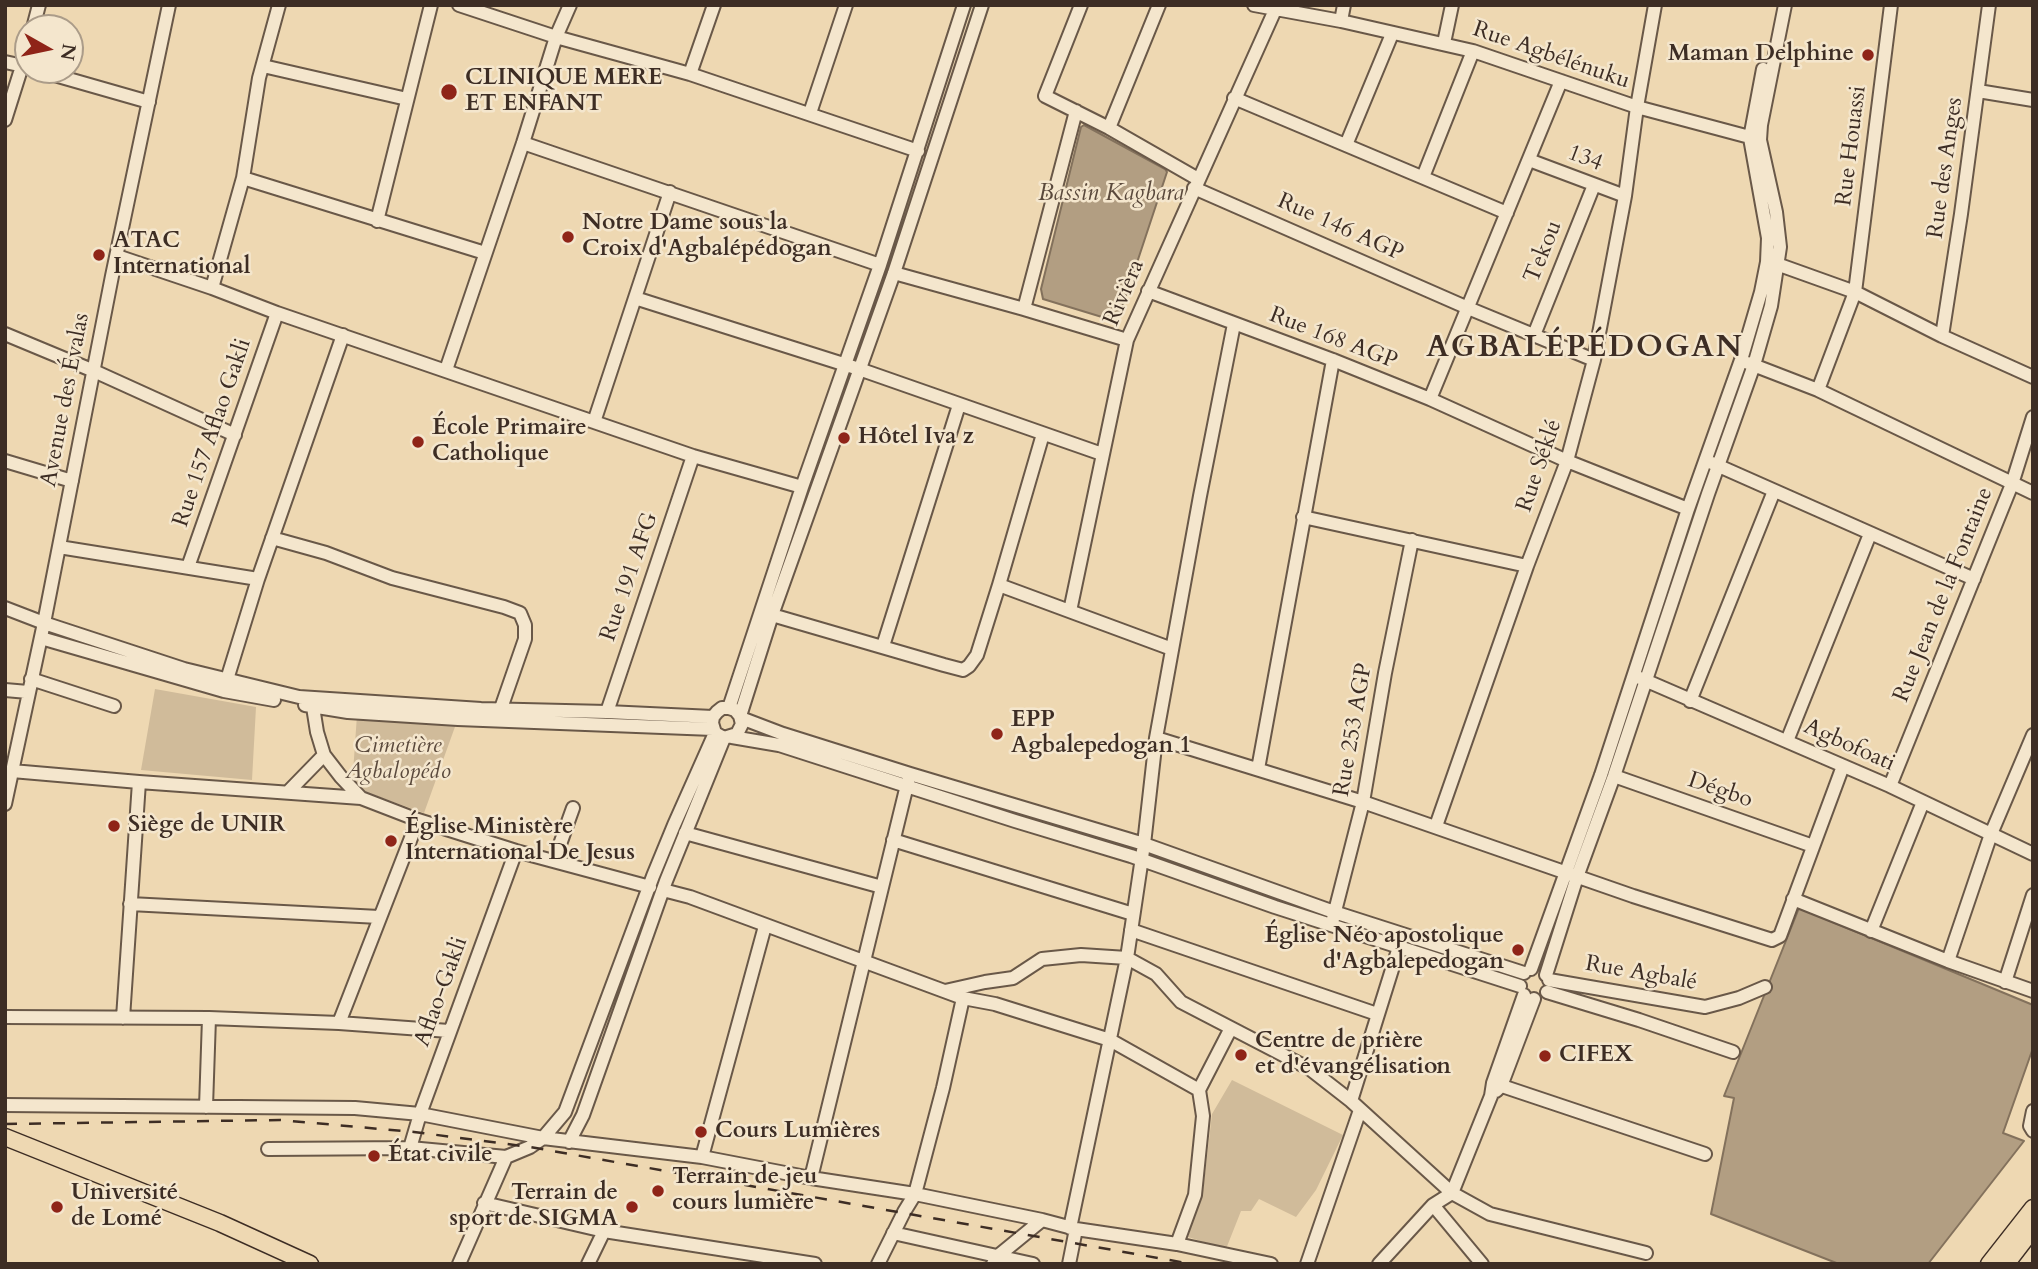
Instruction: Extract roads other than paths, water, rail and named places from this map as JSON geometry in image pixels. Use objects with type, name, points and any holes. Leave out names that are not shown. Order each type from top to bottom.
[{"type":"main road","points":[[5,1137],[220,1223],[310,1264]]},
{"type":"main road","points":[[1989,1264],[2033,1208]]},
{"type":"main road","points":[[2006,1264],[2033,1229]]},
{"type":"street","name":"Avenue des Évalas","points":[[5,804],[16,771],[30,685],[169,5]]},
{"type":"street","points":[[212,288],[243,178],[263,66],[279,5]]},
{"type":"street","points":[[377,221],[431,5]]},
{"type":"street","points":[[459,5],[556,37],[690,74],[918,151]]},
{"type":"street","points":[[446,370],[556,37],[570,5]]},
{"type":"street","points":[[690,74],[714,5]]},
{"type":"street","points":[[810,113],[846,5]]},
{"type":"street","points":[[5,608],[225,686],[299,697],[498,715],[719,731],[740,730],[737,714],[802,487],[880,265],[964,5]]},
{"type":"street","points":[[737,714],[894,273],[982,5]]},
{"type":"street","name":"Rue 146 AGP","points":[[1081,5],[1045,96],[1109,128],[1196,184],[1468,308],[1594,360]]},
{"type":"street","points":[[1109,128],[1159,5]]},
{"type":"street","name":"Rue Agbélénuku","points":[[1254,5],[1444,43],[1637,107],[1755,139]]},
{"type":"street","points":[[1341,21],[1344,5]]},
{"type":"street","points":[[1444,43],[1452,5]]},
{"type":"street","name":"Rue Séklé","points":[[1436,826],[1527,566],[1567,461],[1594,360],[1625,196],[1655,5]]},
{"type":"street","points":[[1379,1264],[1433,1205],[1452,1193],[1495,1089],[1527,984],[1614,776],[1754,365],[1771,306],[1773,263],[1755,139],[1777,5]]},
{"type":"street","points":[[1755,139],[1761,125],[1785,5]]},
{"type":"street","name":"Rue Houassi","points":[[1818,390],[1855,292],[1891,5]]},
{"type":"street","name":"Rue des Anges","points":[[1942,335],[1989,5]]},
{"type":"street","name":"Rivièra","points":[[1070,611],[1127,340],[1275,10]]},
{"type":"street","points":[[1346,145],[1392,34]]},
{"type":"street","points":[[1423,177],[1473,51]]},
{"type":"street","points":[[263,66],[408,99]]},
{"type":"street","points":[[1430,399],[1561,81]]},
{"type":"street","points":[[84,83],[149,102]]},
{"type":"street","points":[[5,120],[19,84]]},
{"type":"street","points":[[1978,91],[2033,100]]},
{"type":"street","points":[[1234,98],[1507,213]]},
{"type":"street","points":[[1024,309],[1076,111]]},
{"type":"street","points":[[523,143],[880,265]]},
{"type":"street","name":"134","points":[[1529,160],[1625,196]]},
{"type":"street","points":[[243,178],[485,253]]},
{"type":"street","name":"Tekou","points":[[1534,335],[1594,185]]},
{"type":"street","points":[[594,422],[670,192]]},
{"type":"street","points":[[117,256],[693,456],[802,487]]},
{"type":"street","points":[[1773,263],[1855,292],[2033,377]]},
{"type":"street","points":[[268,1149],[410,1148],[506,1157],[543,1138],[565,1112],[656,888],[685,833],[719,731],[722,708],[783,734],[1015,821],[1333,919],[1527,984],[1539,998],[1548,982],[1572,875],[1633,675],[1773,263]]},
{"type":"street","points":[[894,273],[1127,340]]},
{"type":"street","name":"Rue 168 AGP","points":[[1148,291],[1430,399],[1567,461],[1688,509]]},
{"type":"street","points":[[635,298],[859,369],[1102,454]]},
{"type":"street","name":"Rue 157 Aflao Gakli","points":[[188,567],[277,313]]},
{"type":"street","points":[[1069,1264],[1073,1228],[1127,958],[1156,738],[1234,324]]},
{"type":"street","points":[[225,686],[258,579],[343,335]]},
{"type":"street","points":[[6,336],[94,371],[235,435]]},
{"type":"street","points":[[1258,769],[1333,360]]},
{"type":"street","points":[[1741,360],[1818,390],[2033,493]]},
{"type":"street","points":[[883,646],[959,405]]},
{"type":"street","name":"Rue Jean de la Fontaine","points":[[1890,786],[2012,484],[2033,417]]},
{"type":"street","points":[[772,615],[963,670],[974,661],[1043,434]]},
{"type":"street","name":"Rue 191 AFG","points":[[607,712],[693,456]]},
{"type":"street","points":[[1705,460],[1974,579]]},
{"type":"street","points":[[5,461],[72,481]]},
{"type":"street","points":[[1690,701],[1774,491]]},
{"type":"street","points":[[1303,517],[1527,566]]},
{"type":"street","points":[[1787,741],[1870,534]]},
{"type":"street","points":[[272,538],[326,553],[392,578],[520,613],[525,625],[525,639],[498,715]]},
{"type":"street","name":"Rue 253 AGP","points":[[1333,919],[1363,802],[1412,540]]},
{"type":"street","points":[[59,547],[258,579]]},
{"type":"street","points":[[999,585],[1172,649]]},
{"type":"street","points":[[41,638],[225,686],[313,707],[348,712],[498,715],[607,712],[719,731],[1144,844],[1399,947],[1527,984]]},
{"type":"street","name":"Agbofoati","points":[[1633,675],[1890,786],[2033,854]]},
{"type":"street","points":[[5,690],[30,685],[114,706]]},
{"type":"street","points":[[313,707],[324,755],[361,798]]},
{"type":"street","points":[[569,1142],[583,1115],[674,825],[719,731]]},
{"type":"street","points":[[1948,961],[1991,834],[2033,735]]},
{"type":"street","points":[[1156,738],[1363,802],[1572,875],[1772,940],[1780,936],[1843,766]]},
{"type":"street","points":[[288,792],[324,755]]},
{"type":"street","points":[[16,771],[361,798],[418,820],[516,851],[690,897],[945,992],[995,1004],[1110,1040],[1199,1090]]},
{"type":"street","name":"Dégbo","points":[[1614,776],[1813,846]]},
{"type":"street","points":[[811,1178],[908,780]]},
{"type":"street","points":[[123,1018],[139,782]]},
{"type":"street","points":[[1871,931],[1923,803]]},
{"type":"street","points":[[554,861],[573,808]]},
{"type":"street","points":[[339,1023],[418,820]]},
{"type":"street","points":[[685,833],[882,887]]},
{"type":"street","points":[[893,840],[1133,914]]},
{"type":"street","name":"Aflao-Gakli","points":[[410,1148],[449,1031],[516,851]]},
{"type":"street","points":[[2005,982],[2033,895]]},
{"type":"street","points":[[1793,899],[1948,961],[2033,991]]},
{"type":"street","points":[[130,904],[379,917]]},
{"type":"street","points":[[702,1157],[765,926]]},
{"type":"street","points":[[1131,930],[1377,1014]]},
{"type":"street","points":[[1307,1264],[1356,1105],[1377,1014],[1399,947]]},
{"type":"street","points":[[945,992],[1013,978],[1042,959],[1081,956],[1127,958],[1157,974],[1181,1002],[1310,1069],[1356,1105],[1452,1193],[1490,1214],[1646,1253]]},
{"type":"street","points":[[1527,984],[1537,969],[1548,982]]},
{"type":"street","name":"Rue Agbalé","points":[[1548,982],[1705,1007],[1739,998],[1765,987]]},
{"type":"street","name":"Rue Agbalé","points":[[1548,982],[1639,1020],[1733,1052]]},
{"type":"street","points":[[878,1264],[915,1194],[963,998]]},
{"type":"street","points":[[5,1017],[209,1018],[449,1031]]},
{"type":"street","points":[[206,1107],[209,1018]]},
{"type":"street","points":[[1177,1244],[1195,1195],[1203,1116],[1199,1090],[1231,1028]]},
{"type":"street","points":[[1495,1089],[1705,1154]]},
{"type":"street","points":[[5,1105],[355,1108],[420,1114],[543,1138],[702,1157],[915,1194],[1073,1228],[1177,1244],[1271,1264]]},
{"type":"street","points":[[2033,1111],[2030,1126],[2033,1131]]},
{"type":"street","points":[[459,1264],[506,1157]]},
{"type":"street","points":[[484,1203],[604,1231],[749,1259],[816,1264]]},
{"type":"street","points":[[1433,1205],[1482,1264]]},
{"type":"street","points":[[995,1260],[1042,1220]]},
{"type":"street","points":[[588,1264],[604,1231]]},
{"type":"street","points":[[893,1233],[995,1260],[1033,1264]]},
{"type":"water","name":"Bassin Kagbara","points":[[1084,125],[1167,172],[1118,320],[1115,321],[1043,299],[1041,289],[1081,127]]},
{"type":"water","points":[[1799,908],[2033,1005],[2033,1048],[2003,1133],[2024,1141],[1928,1264],[1839,1264],[1711,1214],[1734,1098],[1724,1096]]},
{"type":"railway","points":[[5,1124],[280,1120],[414,1132],[530,1147],[1192,1264]]},
{"type":"place","name":"Maman Delphine","points":[[1868,55]]},
{"type":"place","name":"CLINIQUE MERE ET ENFANT","points":[[449,92]]},
{"type":"place","name":"Notre Dame sous la Croix d'Agbalépédogan","points":[[568,237]]},
{"type":"place","name":"ATAC International","points":[[99,255]]},
{"type":"place","name":"Hôtel Iva z","points":[[844,438]]},
{"type":"place","name":"École Primaire Catholique","points":[[418,442]]},
{"type":"place","name":"EPP Agbalepedogan 1","points":[[997,734]]},
{"type":"place","name":"Siège de UNIR","points":[[114,826]]},
{"type":"place","name":"Église Ministère International De Jesus","points":[[391,841]]},
{"type":"place","name":"Église Néo apostolique d'Agbalepedogan","points":[[1518,950]]},
{"type":"place","name":"Centre de prière et d'évangélisation","points":[[1241,1055]]},
{"type":"place","name":"CIFEX","points":[[1545,1056]]},
{"type":"place","name":"Cours Lumières","points":[[701,1132]]},
{"type":"place","name":"État civile","points":[[374,1156]]},
{"type":"place","name":"Terrain de jeu cours lumière","points":[[658,1191]]},
{"type":"place","name":"Université de Lomé","points":[[57,1207]]},
{"type":"place","name":"Terrain de sport de SIGMA","points":[[632,1207]]},
{"type":"district","name":"AGBALÉPÉDOGAN","points":[[1585,349]]},
{"type":"park label","name":"Cimetière Agbalopédo","points":[[398,760]]}]
